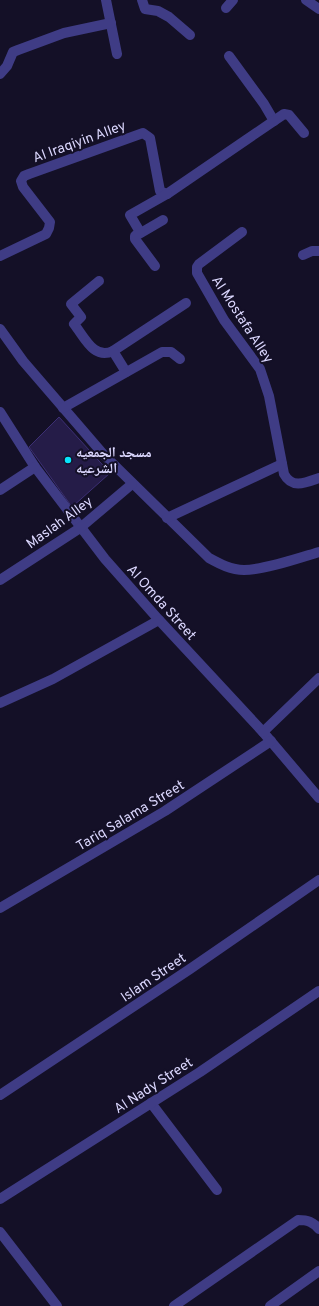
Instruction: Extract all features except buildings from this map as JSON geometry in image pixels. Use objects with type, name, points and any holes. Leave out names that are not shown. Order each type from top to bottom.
[{"type":"street","points":[[106,0],[117,54]]},
{"type":"street","points":[[142,0],[145,9],[158,11],[169,16],[190,35]]},
{"type":"street","points":[[226,8],[233,0]]},
{"type":"street","points":[[306,0],[319,9]]},
{"type":"street","points":[[0,74],[7,66],[13,52],[64,33],[111,23]]},
{"type":"street","points":[[229,56],[264,104],[274,121]]},
{"type":"street","points":[[139,234],[139,231],[130,215],[167,194],[274,121],[287,114],[304,133]]},
{"type":"street","name":"Al Iraqiyin Alley","points":[[0,256],[46,234],[50,228],[50,222],[23,187],[21,181],[24,176],[29,174],[143,133],[150,138],[160,191],[167,194]]},
{"type":"street","points":[[155,266],[135,239],[136,236],[163,220]]},
{"type":"street","name":"Al Mostafa Alley","points":[[242,232],[199,264],[196,270],[224,320],[260,369],[269,396],[284,474],[288,481],[294,484],[319,478]]},
{"type":"street","points":[[303,255],[312,251],[319,251]]},
{"type":"street","points":[[99,281],[71,303],[81,317],[74,324],[95,351],[101,354],[113,351],[186,303]]},
{"type":"street","points":[[0,330],[63,408],[132,484],[209,558],[226,567],[244,570],[262,567],[319,552]]},
{"type":"street","points":[[113,351],[126,372]]},
{"type":"street","points":[[63,408],[162,352],[171,352],[180,359]]},
{"type":"street","name":"Al Omda Street","points":[[0,412],[35,468],[80,528],[159,620],[263,732],[319,796]]},
{"type":"street","points":[[167,518],[282,464]]},
{"type":"street","points":[[0,490],[35,468]]},
{"type":"street","name":"Maslah Alley","points":[[0,580],[80,528],[132,484]]},
{"type":"street","points":[[0,703],[53,679],[159,620]]},
{"type":"street","points":[[263,732],[319,678]]},
{"type":"street","name":"Tariq Salama Street","points":[[0,908],[165,811],[271,741]]},
{"type":"street","name":"Islam Street","points":[[0,1096],[172,982],[319,880]]},
{"type":"street","name":"Al Nady Street","points":[[0,1199],[151,1103],[319,991]]},
{"type":"street","points":[[151,1103],[217,1190]]},
{"type":"street","points":[[174,1306],[298,1220],[307,1220],[314,1223],[319,1229]]},
{"type":"street","points":[[0,1232],[57,1306]]},
{"type":"street","points":[[270,1306],[319,1271]]},
{"type":"place","name":"مسجد الجمعيه الشرعيه","points":[[68,460]]}]
